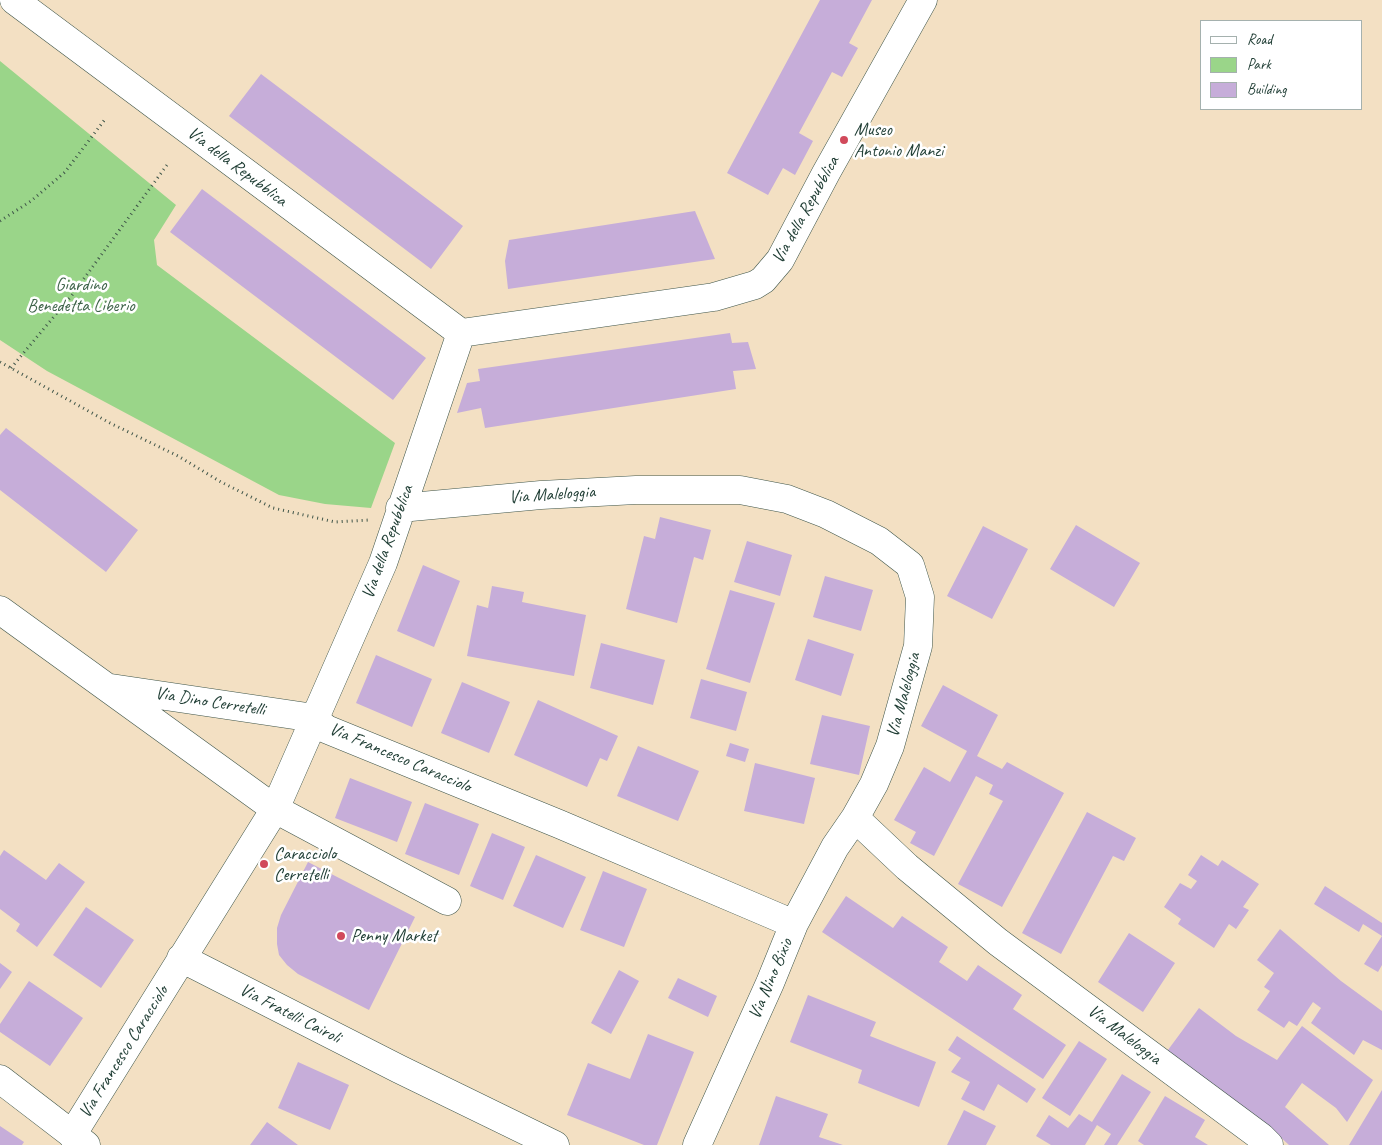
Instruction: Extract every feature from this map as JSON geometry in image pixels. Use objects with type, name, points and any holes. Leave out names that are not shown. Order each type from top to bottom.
[{"type":"street","name":"Via della Repubblica","points":[[14,0],[461,333],[714,297],[744,289],[762,280],[780,260],[826,173],[923,0]]},
{"type":"street","name":"Via della Repubblica","points":[[314,718],[385,555],[388,512],[461,333]]},
{"type":"street","name":"Via Maleloggia","points":[[388,512],[541,495],[636,490],[740,490],[794,502],[826,514],[879,542],[910,564],[920,597],[918,646],[890,746],[874,784],[855,818],[907,866],[998,942],[1269,1145]]},
{"type":"street","name":"Via Dino Cerretelli","points":[[0,610],[275,809],[447,900]]},
{"type":"street","name":"Via Dino Cerretelli","points":[[106,687],[314,718]]},
{"type":"street","name":"Via Francesco Caracciolo","points":[[79,1140],[181,958],[248,855],[275,809],[314,718],[326,729],[559,824],[794,924]]},
{"type":"street","name":"Via Nino Bixio","points":[[697,1145],[770,983],[794,924],[835,848],[855,818]]},
{"type":"street","name":"Via Fratelli Cairoli","points":[[181,958],[404,1061],[556,1145]]},
{"type":"street","points":[[0,1079],[79,1140]]},
{"type":"path","points":[[0,221],[31,201],[65,172],[106,118]]},
{"type":"path","points":[[10,368],[72,295],[167,165]]},
{"type":"path","points":[[0,362],[110,423],[178,456],[221,482],[273,508],[335,522],[371,520],[388,512]]},
{"type":"green space","name":"Giardino Benedetta Liberio","points":[[0,61],[176,205],[154,240],[157,265],[395,443],[371,508],[325,504],[279,495],[47,371],[0,340]]},
{"type":"building","points":[[820,0],[872,0],[849,43],[858,48],[842,77],[832,72],[799,133],[813,141],[795,175],[783,168],[768,195],[727,173]]},
{"type":"building","points":[[261,74],[463,226],[431,269],[229,116]]},
{"type":"building","points":[[202,189],[426,358],[393,400],[170,232]]},
{"type":"building","points":[[695,211],[715,259],[508,289],[505,261],[509,240]]},
{"type":"building","points":[[730,333],[732,343],[748,342],[756,369],[733,371],[736,389],[485,428],[481,408],[457,413],[467,383],[480,381],[478,369]]},
{"type":"building","points":[[6,428],[138,530],[106,572],[0,490],[0,435]]},
{"type":"building","points":[[660,517],[711,530],[703,560],[694,557],[677,623],[626,609],[644,536],[655,539]]},
{"type":"building","points":[[1076,525],[1140,563],[1114,607],[1050,569]]},
{"type":"building","points":[[983,526],[1028,549],[992,619],[947,596]]},
{"type":"building","points":[[747,541],[792,555],[780,596],[734,582]]},
{"type":"building","points":[[423,565],[460,581],[434,647],[397,631]]},
{"type":"building","points":[[825,576],[873,590],[861,631],[813,617]]},
{"type":"building","points":[[492,586],[524,592],[522,602],[586,615],[574,676],[467,656],[477,605],[488,608]]},
{"type":"building","points":[[730,590],[775,603],[750,683],[706,669]]},
{"type":"building","points":[[808,639],[854,654],[841,696],[795,680]]},
{"type":"building","points":[[601,643],[665,660],[653,705],[590,688]]},
{"type":"building","points":[[376,655],[432,679],[412,727],[356,703]]},
{"type":"building","points":[[701,679],[747,692],[736,731],[690,718]]},
{"type":"building","points":[[462,682],[510,702],[489,753],[441,733]]},
{"type":"building","points":[[943,685],[998,715],[977,756],[1002,769],[1007,762],[1064,793],[1002,907],[958,884],[1003,801],[989,794],[993,785],[976,776],[934,856],[910,843],[916,832],[894,820],[924,767],[950,782],[967,751],[921,726]]},
{"type":"building","points":[[538,700],[618,736],[607,761],[600,758],[587,787],[514,755]]},
{"type":"building","points":[[822,715],[870,726],[859,775],[810,764]]},
{"type":"building","points":[[730,743],[749,749],[745,762],[726,756]]},
{"type":"building","points":[[638,746],[699,771],[678,821],[617,796]]},
{"type":"building","points":[[755,763],[815,778],[804,824],[744,811]]},
{"type":"building","points":[[350,778],[412,802],[397,842],[335,818]]},
{"type":"building","points":[[425,803],[479,824],[459,875],[405,854]]},
{"type":"building","points":[[1087,812],[1136,838],[1124,861],[1113,856],[1061,954],[1022,933]]},
{"type":"building","points":[[492,833],[525,847],[503,900],[470,886]]},
{"type":"building","points":[[4,850],[46,880],[59,863],[85,882],[37,947],[16,931],[20,924],[0,909],[0,856]]},
{"type":"building","points":[[536,855],[586,877],[563,928],[513,906]]},
{"type":"building","points":[[1201,855],[1218,866],[1222,860],[1259,884],[1243,907],[1249,910],[1236,929],[1229,924],[1214,948],[1178,924],[1181,919],[1164,907],[1180,883],[1191,889],[1197,881],[1188,875]]},
{"type":"building","name":"Penny Market","points":[[308,862],[415,917],[369,1010],[298,974],[279,955],[277,928],[281,915]]},
{"type":"building","points":[[603,871],[647,889],[624,947],[580,930]]},
{"type":"building","points":[[1325,886],[1382,923],[1382,936],[1363,924],[1359,932],[1314,904]]},
{"type":"building","points":[[846,896],[893,928],[902,916],[948,947],[939,962],[967,981],[978,965],[1022,995],[1013,1009],[1066,1045],[1043,1079],[822,932]]},
{"type":"building","points":[[86,907],[134,940],[101,988],[53,955]]},
{"type":"building","points":[[1280,929],[1341,981],[1382,1011],[1382,1050],[1363,1040],[1354,1055],[1311,1023],[1321,1008],[1313,1002],[1297,1026],[1289,1021],[1284,1028],[1257,1010],[1270,991],[1264,987],[1274,973],[1257,960]]},
{"type":"building","points":[[1129,933],[1175,963],[1143,1012],[1098,982]]},
{"type":"building","points":[[1382,936],[1382,965],[1378,972],[1364,964]]},
{"type":"building","points":[[0,963],[12,972],[0,989]]},
{"type":"building","points":[[619,970],[639,981],[611,1034],[591,1023]]},
{"type":"building","points":[[678,978],[717,996],[708,1017],[668,998]]},
{"type":"building","points":[[29,981],[83,1018],[50,1066],[0,1032],[0,1024]]},
{"type":"building","points":[[808,995],[876,1022],[870,1036],[936,1062],[919,1107],[858,1083],[862,1070],[790,1042]]},
{"type":"building","points":[[1199,1008],[1236,1036],[1277,1060],[1302,1026],[1373,1080],[1347,1122],[1336,1108],[1302,1083],[1285,1107],[1329,1145],[1289,1145],[1276,1133],[1165,1054]]},
{"type":"building","points":[[648,1034],[694,1052],[657,1145],[644,1145],[567,1115],[588,1063],[630,1079]]},
{"type":"building","points":[[957,1036],[1036,1089],[1027,1103],[998,1084],[984,1111],[961,1099],[970,1082],[951,1072],[961,1058],[948,1050]]},
{"type":"building","points":[[1079,1041],[1107,1059],[1070,1116],[1042,1098]]},
{"type":"building","points":[[298,1062],[349,1085],[330,1130],[278,1108]]},
{"type":"building","points":[[1122,1074],[1151,1092],[1117,1145],[1104,1145],[1111,1134],[1097,1125],[1085,1145],[1051,1145],[1036,1136],[1049,1115],[1068,1128],[1079,1114],[1092,1122]]},
{"type":"building","points":[[1382,1090],[1382,1145],[1349,1145]]},
{"type":"building","points":[[776,1096],[828,1114],[819,1137],[843,1145],[759,1145]]},
{"type":"building","points":[[1165,1096],[1205,1120],[1195,1137],[1208,1145],[1144,1145],[1138,1141]]},
{"type":"building","points":[[964,1110],[996,1126],[986,1145],[947,1145]]},
{"type":"building","points":[[267,1122],[298,1145],[250,1145]]},
{"type":"building","points":[[0,1126],[24,1142],[22,1145],[0,1145]]},
{"type":"place","name":"Museo Antonio Manzi","points":[[844,140]]},
{"type":"place","name":"Caracciolo Cerretelli","points":[[264,864]]},
{"type":"place","name":"Penny Market","points":[[341,936]]}]
